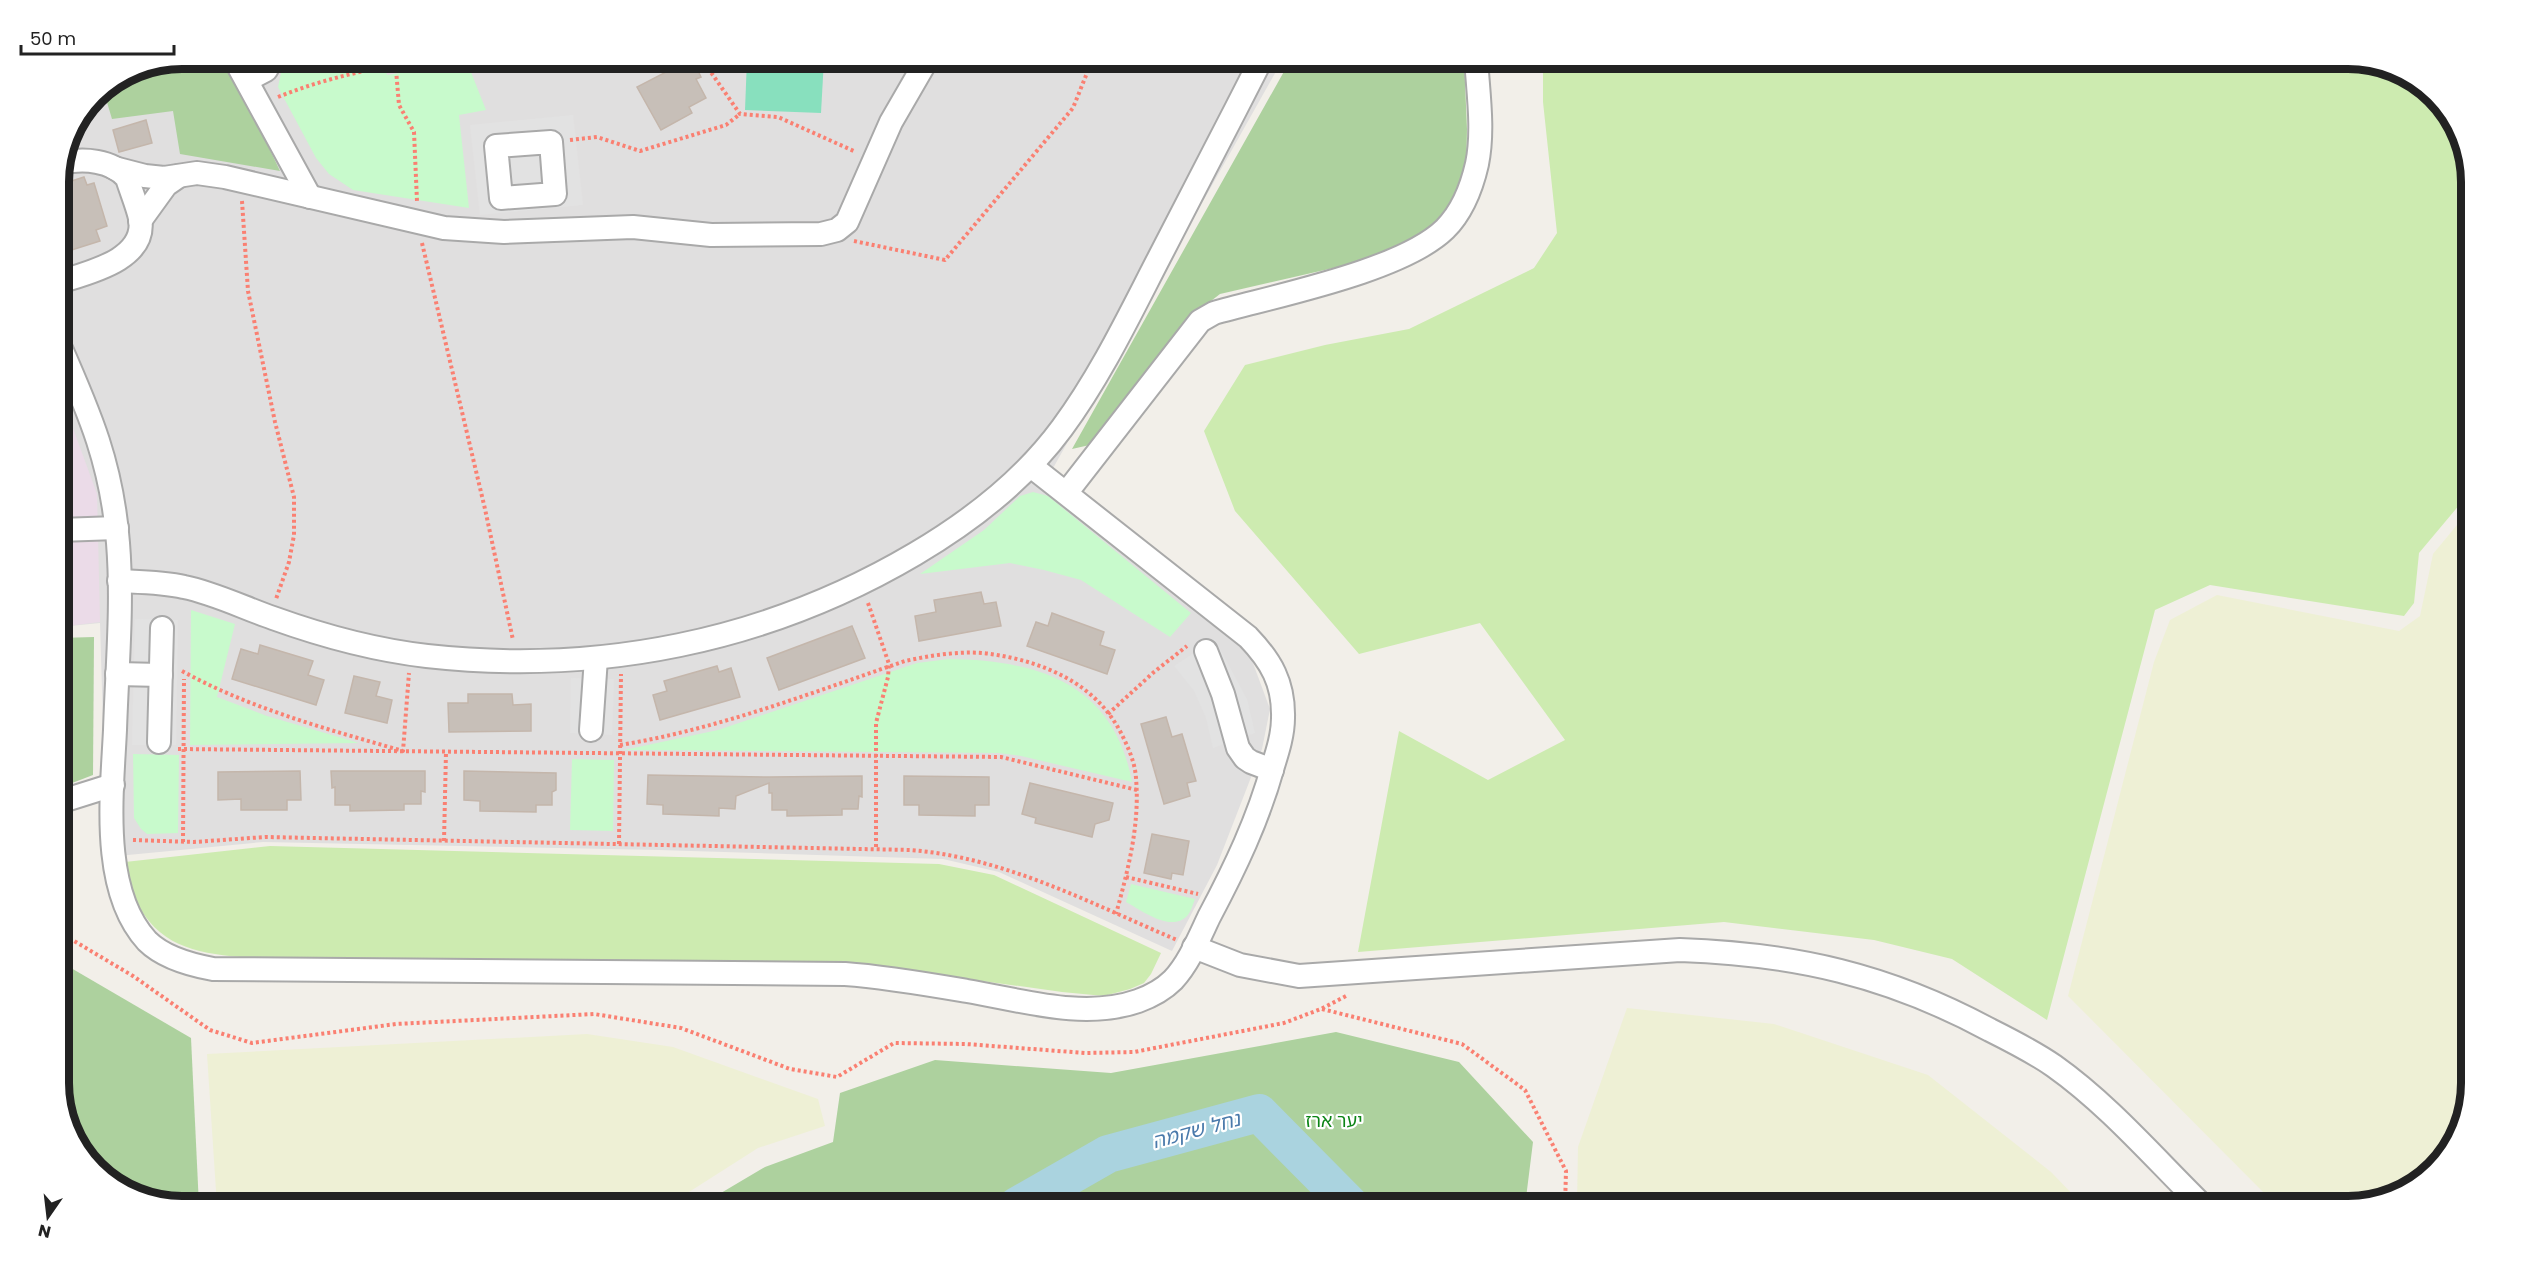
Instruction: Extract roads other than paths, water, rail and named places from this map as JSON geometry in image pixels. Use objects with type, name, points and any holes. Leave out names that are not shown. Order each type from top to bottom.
[{"type":"street","points":[[240,69],[310,197]]},
{"type":"street","points":[[247,81],[267,69]]},
{"type":"street","points":[[114,168],[164,178],[197,173],[241,180],[444,228],[504,232],[633,227],[711,235],[821,234],[837,230],[847,222],[891,122],[922,69]]},
{"type":"street","points":[[119,581],[186,587],[316,633],[411,654],[518,662],[621,656],[675,647],[727,634],[835,597],[934,542],[980,511],[1031,466],[1061,429],[1107,359],[1256,69]]},
{"type":"street","points":[[1066,492],[1200,321],[1214,313],[1353,274],[1421,245],[1444,230],[1459,212],[1471,186],[1477,163],[1480,138],[1477,69]]},
{"type":"street","points":[[501,198],[555,194],[551,142],[496,146],[504,232]]},
{"type":"street","points":[[69,279],[114,263],[126,255],[138,233],[140,221],[127,178],[109,164],[71,163]]},
{"type":"street","points":[[140,221],[166,185],[178,176]]},
{"type":"street","points":[[69,367],[94,424],[103,453],[113,495],[117,528],[119,581],[112,840],[125,906],[148,942],[187,964],[213,969],[845,974],[889,978],[1082,1009],[1116,1006],[1138,1001],[1158,990],[1172,980],[1194,947],[1252,830],[1281,739],[1284,717],[1276,678],[1267,657],[1227,619],[1031,466]]},
{"type":"street","points":[[69,530],[117,528]]},
{"type":"street","points":[[162,628],[161,668],[166,746]]},
{"type":"street","points":[[1198,648],[1223,694],[1238,748],[1251,762],[1272,770]]},
{"type":"street","points":[[591,730],[596,658]]},
{"type":"street","points":[[117,674],[161,668]]},
{"type":"street","points":[[69,799],[113,785]]},
{"type":"street","points":[[1194,947],[1240,965],[1299,976],[1680,950],[1739,952],[1786,958],[1833,968],[1930,1001],[1979,1024],[2053,1065],[2084,1089],[2193,1196]]},
{"type":"waterway","name":"נחל שקמה","points":[[1034,1196],[1108,1154],[1259,1113],[1341,1196]]},
{"type":"park label","name":"יער ארז","points":[[1334,1120]]}]
